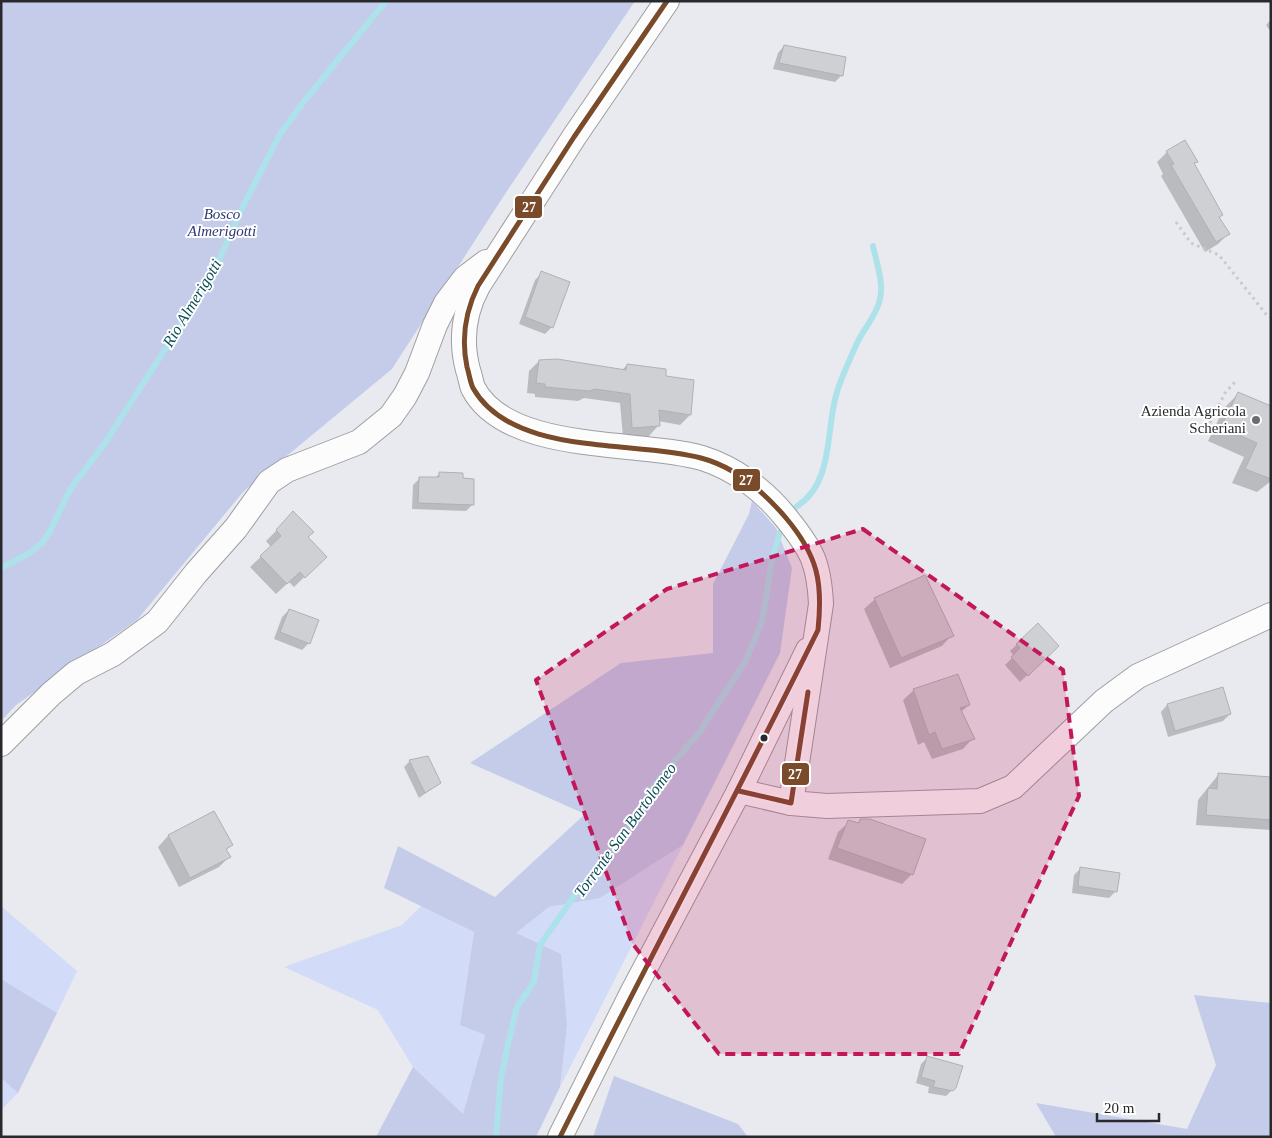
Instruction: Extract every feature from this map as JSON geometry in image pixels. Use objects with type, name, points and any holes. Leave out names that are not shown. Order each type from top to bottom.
[{"type":"street","points":[[667,1],[500,250],[470,301],[464,323],[463,342],[466,364],[474,388],[487,405],[507,422],[526,431],[702,458],[727,468],[766,495],[811,550],[820,579],[821,604],[791,803]]},
{"type":"street","points":[[1,744],[51,694],[76,673],[113,654],[157,622],[196,573],[236,528],[269,482],[287,470],[359,442],[391,416],[405,396],[434,325],[446,303],[465,278],[500,250]]},
{"type":"street","points":[[739,791],[791,803],[836,806],[980,801],[1013,787],[1104,701],[1138,676],[1271,615]]},
{"type":"street","points":[[560,1137],[633,991],[739,791],[818,630]]},
{"type":"path","points":[[1176,222],[1192,243],[1219,255],[1266,314],[1271,317]]},
{"type":"path","points":[[1210,423],[1225,393],[1235,382]]},
{"type":"highlighted area","points":[[863,529],[1063,670],[1079,796],[959,1054],[719,1054],[632,943],[536,680],[667,589]]},
{"type":"shaded area","points":[[683,845],[560,1087],[567,1026],[516,933],[549,907],[600,898]]},
{"type":"shaded area","points":[[1,906],[77,971],[57,1013],[1,979]]},
{"type":"shaded area","points":[[421,906],[474,932],[460,1025],[485,1035],[463,1115],[413,1067],[378,1010],[284,967],[402,925]]},
{"type":"shaded area","points":[[1,1078],[18,1093],[1,1110]]},
{"type":"green space","name":"Bosco Almerigotti","points":[[1,1],[635,1],[505,194],[392,369],[243,492],[137,620],[16,705],[1,721]]},
{"type":"green space","points":[[752,501],[776,528],[792,568],[780,653],[683,845],[600,898],[549,907],[516,933],[561,954],[567,1026],[560,1087],[536,1137],[376,1137],[413,1067],[463,1114],[485,1035],[460,1025],[474,932],[384,888],[398,846],[495,897],[585,814],[470,763],[621,663],[713,653],[713,584],[749,514]]},
{"type":"green space","points":[[1,979],[57,1013],[18,1093],[1,1078]]},
{"type":"green space","points":[[1194,995],[1271,1003],[1271,1137],[1056,1137],[1036,1103],[1187,1129],[1216,1065]]},
{"type":"green space","points":[[614,1076],[738,1124],[748,1137],[593,1137]]},
{"type":"building","points":[[784,45],[846,57],[843,76],[779,63]]},
{"type":"building","points":[[1185,140],[1198,162],[1194,163],[1223,215],[1219,217],[1230,234],[1216,242],[1171,165],[1174,164],[1166,151]]},
{"type":"building","points":[[541,271],[570,282],[553,328],[525,317]]},
{"type":"building","points":[[557,359],[626,370],[627,364],[666,369],[666,376],[694,380],[691,415],[659,410],[660,426],[632,428],[630,394],[595,389],[589,391],[545,387],[545,384],[536,383],[539,360]]},
{"type":"building","points":[[1238,392],[1271,406],[1271,479],[1245,469],[1257,443],[1221,427]]},
{"type":"building","points":[[439,472],[463,473],[463,478],[474,479],[474,505],[418,503],[419,477],[439,477]]},
{"type":"building","points":[[293,511],[314,532],[308,537],[327,557],[305,578],[300,572],[287,584],[260,556],[281,536],[276,530]]},
{"type":"building","points":[[925,575],[954,636],[901,658],[874,598]]},
{"type":"building","points":[[289,609],[319,620],[310,644],[280,632]]},
{"type":"building","points":[[1038,623],[1059,646],[1028,676],[1011,657],[1020,648],[1016,644]]},
{"type":"building","points":[[958,674],[970,705],[960,708],[975,739],[942,749],[935,732],[929,735],[913,689]]},
{"type":"building","points":[[1223,687],[1231,714],[1175,731],[1167,704]]},
{"type":"building","points":[[428,756],[441,783],[425,793],[409,760]]},
{"type":"building","points":[[1218,773],[1271,777],[1271,820],[1206,815],[1208,788],[1217,789]]},
{"type":"building","points":[[214,811],[233,845],[226,849],[231,857],[190,878],[168,835]]},
{"type":"building","points":[[860,819],[870,819],[926,839],[913,875],[837,848],[848,820],[859,823]]},
{"type":"building","points":[[1080,867],[1120,873],[1117,892],[1078,886]]},
{"type":"building","points":[[927,1056],[963,1066],[956,1088],[953,1091],[933,1087],[935,1081],[921,1077]]},
{"type":"waterway","name":"Rio Almerigotti","points":[[1,568],[28,554],[42,543],[71,488],[105,443],[212,276],[241,210],[280,134],[305,100],[386,1]]},
{"type":"waterway","name":"Torrente San Bartolomeo","points":[[796,507],[808,497],[817,484],[823,470],[833,407],[839,386],[857,343],[878,305],[881,286],[873,246]]},
{"type":"waterway","name":"Torrente San Bartolomeo","points":[[496,1137],[501,1077],[509,1040],[517,1007],[534,982],[540,945],[575,895],[618,844],[653,786],[699,733],[745,662],[762,622],[772,560],[780,532]]},
{"type":"transit line","name":"27","points":[[560,1137],[818,630],[819,583],[812,557],[786,518],[748,482],[726,468],[701,458],[674,453],[577,442],[545,436],[516,426],[491,410],[473,388],[467,367],[464,346],[465,325],[478,286],[574,137],[667,1]]},
{"type":"transit line","name":"27","points":[[739,791],[791,803],[808,692]]},
{"type":"place","name":"Azienda Agricola Scheriani","points":[[1256,420]]}]
